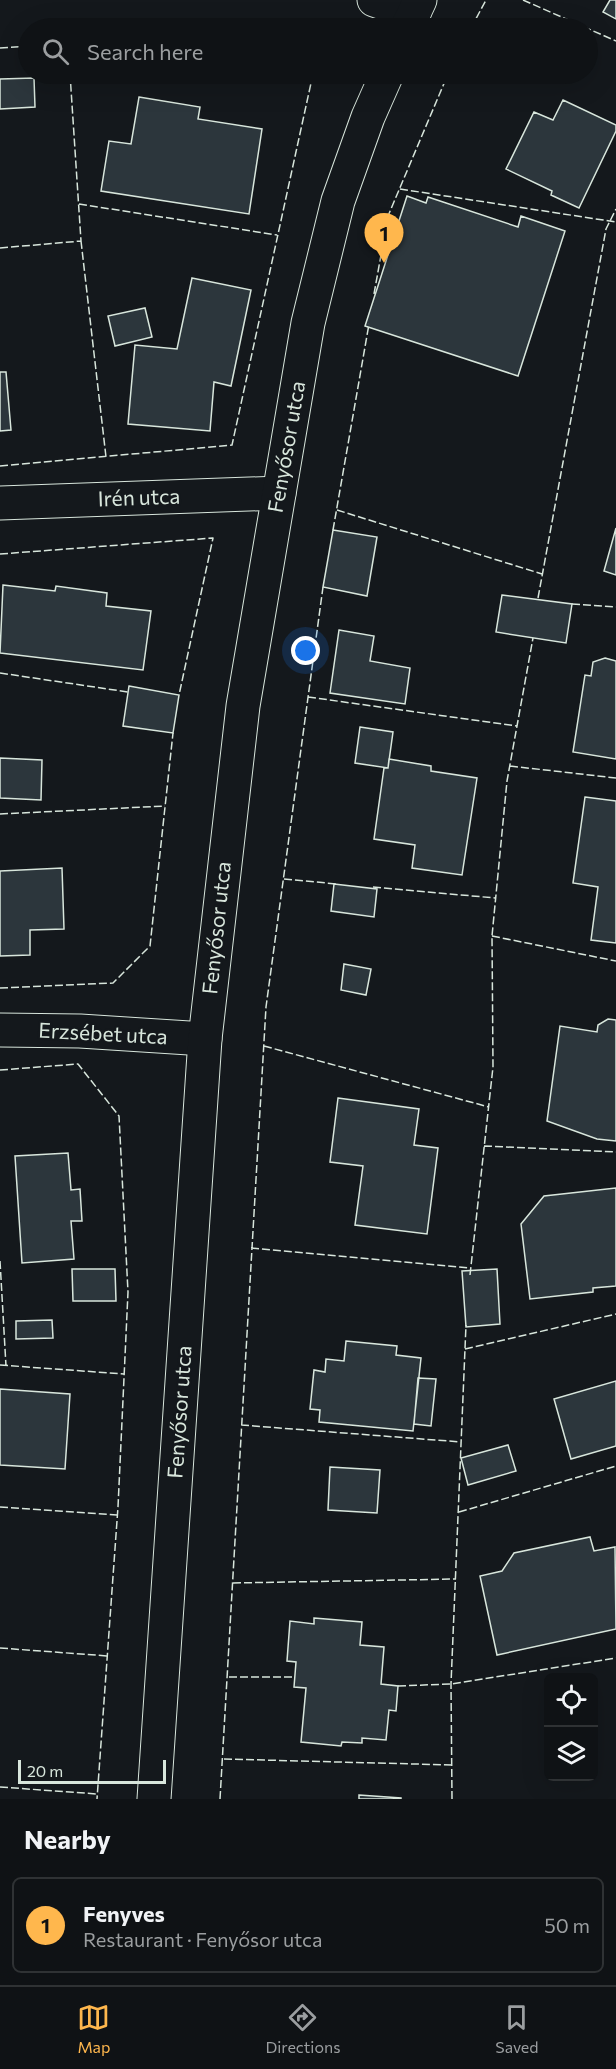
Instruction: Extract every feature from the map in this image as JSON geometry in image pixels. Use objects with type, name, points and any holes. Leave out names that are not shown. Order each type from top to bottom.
[{"type":"street","points":[[374,0],[414,14]]},
{"type":"street","name":"Fenyősor utca","points":[[154,1799],[205,1039],[243,706],[308,323],[339,201],[368,117],[383,84]]},
{"type":"street","name":"Irén utca","points":[[0,503],[279,493]]},
{"type":"street","name":"Erzsébet utca","points":[[0,1030],[80,1031],[205,1039]]},
{"type":"building","points":[[610,0],[616,0],[616,19],[603,12]]},
{"type":"building","points":[[18,78],[18,84],[34,84],[35,107],[0,109],[0,79]]},
{"type":"building","points":[[139,97],[200,107],[198,119],[262,129],[249,214],[101,191],[109,141],[131,144]]},
{"type":"building","points":[[563,100],[616,125],[616,131],[579,208],[551,195],[552,191],[506,169],[534,112],[553,120]]},
{"type":"building","points":[[407,196],[426,203],[428,197],[518,227],[521,216],[565,231],[518,376],[365,326]]},
{"type":"building","points":[[192,278],[251,290],[231,386],[214,382],[210,431],[128,424],[135,345],[177,349]]},
{"type":"building","points":[[145,308],[152,337],[115,346],[108,316]]},
{"type":"building","points":[[0,372],[6,372],[11,430],[0,431]]},
{"type":"building","points":[[616,528],[616,575],[604,571]]},
{"type":"building","points":[[333,530],[377,537],[367,596],[323,587]]},
{"type":"building","points":[[3,585],[55,591],[56,586],[107,593],[106,606],[151,611],[143,670],[0,653]]},
{"type":"building","points":[[502,595],[572,604],[566,643],[496,632]]},
{"type":"building","points":[[339,630],[374,636],[370,661],[410,668],[405,704],[330,693]]},
{"type":"building","points":[[605,658],[616,661],[616,759],[573,752],[585,675],[591,676],[593,662]]},
{"type":"building","points":[[129,686],[179,695],[173,733],[123,726]]},
{"type":"building","points":[[360,727],[393,732],[388,768],[355,763]]},
{"type":"building","points":[[0,758],[42,760],[41,800],[0,798]]},
{"type":"building","points":[[389,759],[431,766],[431,771],[477,778],[462,875],[412,868],[415,845],[374,839],[384,768],[388,768]]},
{"type":"building","points":[[585,797],[616,801],[616,943],[591,940],[598,887],[573,883]]},
{"type":"building","points":[[62,868],[64,929],[30,930],[30,955],[0,956],[0,871]]},
{"type":"building","points":[[334,884],[377,889],[374,917],[331,911]]},
{"type":"building","points":[[344,964],[371,969],[366,995],[341,990]]},
{"type":"building","points":[[608,1019],[616,1020],[616,1141],[597,1139],[547,1121],[560,1026],[597,1032],[598,1025]]},
{"type":"building","points":[[338,1098],[419,1109],[414,1145],[438,1148],[427,1234],[355,1225],[363,1166],[330,1162]]},
{"type":"building","points":[[68,1153],[71,1190],[80,1189],[82,1221],[71,1221],[74,1259],[22,1263],[15,1156]]},
{"type":"building","points":[[616,1188],[616,1286],[593,1288],[593,1292],[530,1299],[521,1224],[544,1196]]},
{"type":"building","points":[[72,1269],[115,1269],[116,1301],[73,1301]]},
{"type":"building","points":[[497,1269],[500,1324],[466,1327],[462,1271]]},
{"type":"building","points":[[52,1320],[53,1338],[16,1339],[16,1321]]},
{"type":"building","points":[[346,1341],[397,1346],[396,1355],[421,1358],[413,1431],[319,1422],[320,1410],[310,1409],[314,1370],[325,1372],[326,1359],[344,1361]]},
{"type":"building","points":[[418,1378],[436,1379],[431,1426],[414,1424]]},
{"type":"building","points":[[616,1381],[616,1446],[571,1459],[554,1399]]},
{"type":"building","points":[[0,1389],[70,1394],[65,1469],[0,1465]]},
{"type":"building","points":[[508,1445],[516,1471],[468,1485],[461,1458]]},
{"type":"building","points":[[330,1467],[380,1470],[377,1513],[328,1510]]},
{"type":"building","points":[[590,1537],[594,1551],[615,1547],[616,1629],[497,1655],[480,1576],[502,1571],[514,1553]]},
{"type":"building","points":[[314,1618],[362,1622],[360,1645],[384,1647],[381,1684],[398,1686],[396,1711],[389,1710],[386,1740],[362,1738],[362,1743],[342,1742],[341,1746],[301,1742],[306,1688],[294,1687],[296,1662],[287,1661],[290,1621],[314,1624]]},
{"type":"building","points":[[359,1795],[401,1798],[401,1799],[359,1799]]},
{"type":"fence","points":[[476,18],[486,0]]},
{"type":"fence","points":[[523,0],[564,18]]},
{"type":"fence","points":[[598,33],[616,41]]},
{"type":"fence","points":[[0,48],[18,47]]},
{"type":"fence","points":[[0,248],[81,241],[71,84]]},
{"type":"fence","points":[[0,466],[232,445],[311,84]]},
{"type":"fence","points":[[374,294],[388,216],[444,84]]},
{"type":"fence","points":[[400,189],[616,222]]},
{"type":"fence","points":[[79,204],[277,235]]},
{"type":"fence","points":[[538,598],[606,229],[616,209]]},
{"type":"fence","points":[[81,241],[106,457]]},
{"type":"fence","points":[[333,530],[369,324]]},
{"type":"fence","points":[[337,510],[542,574]]},
{"type":"fence","points":[[0,554],[213,538],[179,695]]},
{"type":"fence","points":[[220,1799],[266,1007],[323,587]]},
{"type":"fence","points":[[572,604],[616,607]]},
{"type":"fence","points":[[470,1275],[493,1067],[492,936],[507,781],[533,638]]},
{"type":"fence","points":[[0,673],[128,692]]},
{"type":"fence","points":[[308,697],[517,726]]},
{"type":"fence","points":[[0,988],[113,983],[150,946],[173,733]]},
{"type":"fence","points":[[510,766],[616,778]]},
{"type":"fence","points":[[0,814],[165,806]]},
{"type":"fence","points":[[284,879],[337,884]]},
{"type":"fence","points":[[373,887],[495,898]]},
{"type":"fence","points":[[492,936],[616,961]]},
{"type":"fence","points":[[264,1046],[489,1107]]},
{"type":"fence","points":[[0,1070],[78,1064],[119,1116],[128,1292],[118,1507],[97,1799]]},
{"type":"fence","points":[[484,1146],[616,1152]]},
{"type":"fence","points":[[251,1248],[470,1268]]},
{"type":"fence","points":[[0,1261],[6,1366]]},
{"type":"fence","points":[[465,1349],[616,1314]]},
{"type":"fence","points":[[452,1799],[451,1684],[466,1325]]},
{"type":"fence","points":[[0,1365],[124,1374]]},
{"type":"fence","points":[[241,1425],[461,1442]]},
{"type":"fence","points":[[459,1512],[616,1466]]},
{"type":"fence","points":[[0,1507],[117,1515]]},
{"type":"fence","points":[[233,1583],[456,1579]]},
{"type":"fence","points":[[0,1648],[108,1656]]},
{"type":"fence","points":[[398,1686],[451,1684],[616,1658]]},
{"type":"fence","points":[[229,1677],[295,1677]]},
{"type":"fence","points":[[224,1759],[453,1765]]},
{"type":"fence","points":[[0,1787],[97,1794]]},
{"type":"place","name":"Fenyves","points":[[384,263]]}]
